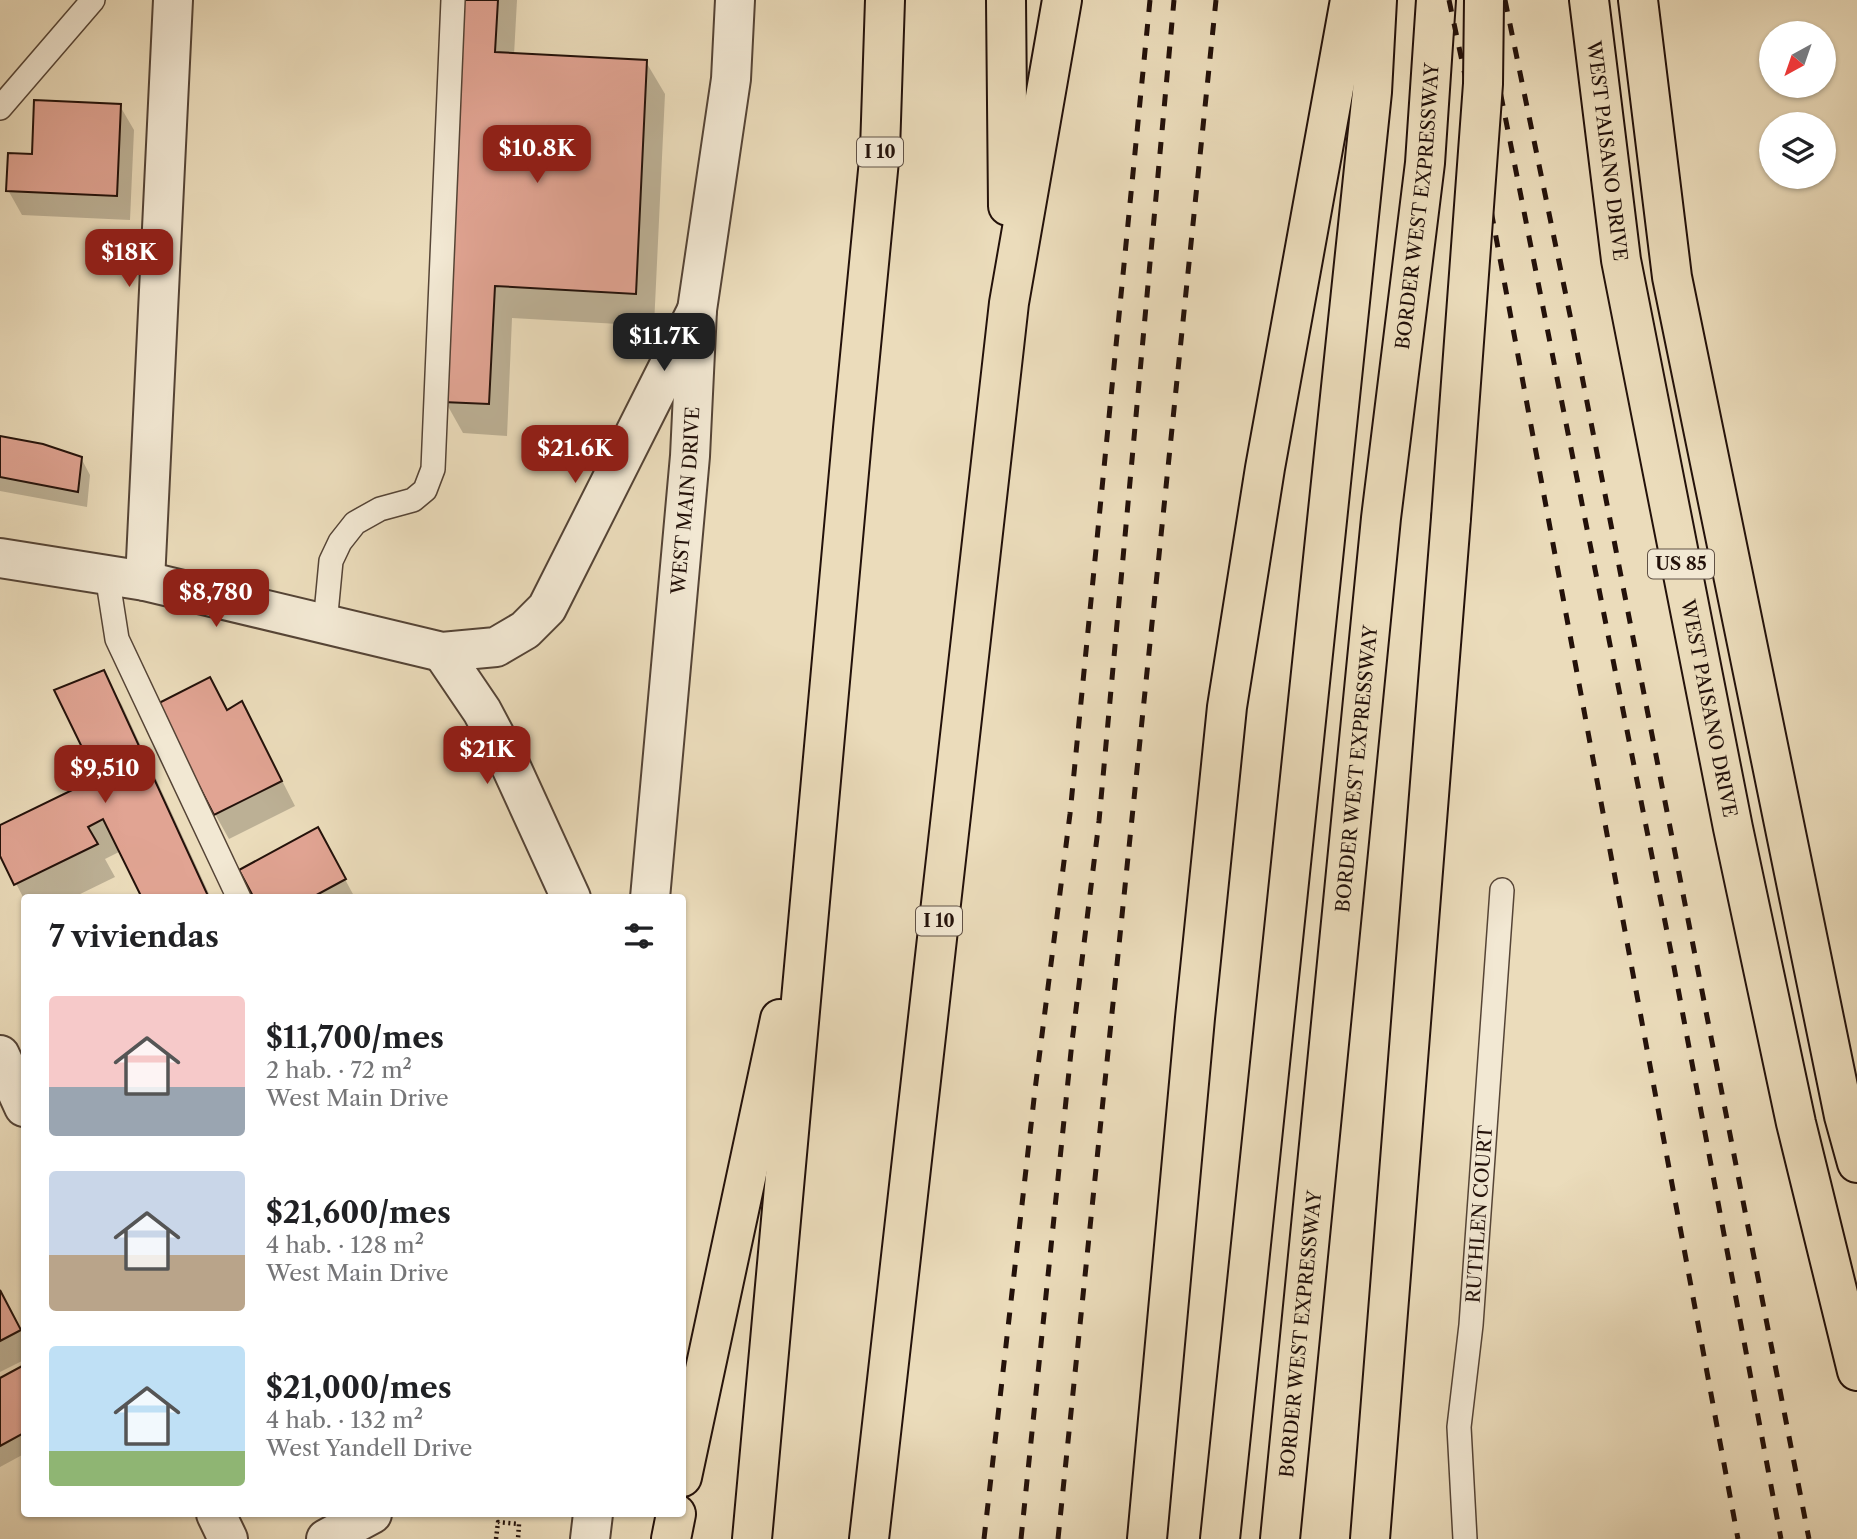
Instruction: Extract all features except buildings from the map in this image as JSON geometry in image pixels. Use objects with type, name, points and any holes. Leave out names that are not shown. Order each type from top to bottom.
[{"type":"main road","name":"I 10","points":[[752,1539],[880,150],[885,0]]},
{"type":"main road","name":"I 10","points":[[869,1539],[1009,303],[1006,0]]},
{"type":"main road","points":[[1009,303],[1062,0]]},
{"type":"main road","points":[[1147,1539],[1227,707],[1265,468],[1350,0]]},
{"type":"main road","points":[[1220,1539],[1372,92],[1377,0]]},
{"type":"main road","name":"BORDER WEST EXPRESSWAY","points":[[1280,1539],[1381,518],[1425,163],[1436,0]]},
{"type":"main road","points":[[1370,1539],[1451,518],[1483,84],[1484,0]]},
{"type":"main road","name":"WEST PAISANO DRIVE","points":[[1589,0],[1621,260],[1733,828],[1796,1123],[1857,1371]]},
{"type":"main road","name":"US 85","points":[[1638,0],[1672,277],[1844,1116],[1857,1163]]},
{"type":"main road","points":[[686,1458],[816,849]]},
{"type":"main road","points":[[671,1539],[675,1517]]},
{"type":"street","points":[[145,581],[173,0]]},
{"type":"street","name":"WEST MAIN DRIVE","points":[[650,894],[690,456],[697,310],[731,79],[734,0]]},
{"type":"street","points":[[0,558],[145,581],[442,652],[496,647],[525,631],[547,608],[697,310]]},
{"type":"street","points":[[442,652],[482,711],[507,758],[569,894]]},
{"type":"street","points":[[0,1055],[21,1100]]},
{"type":"street","points":[[217,1517],[228,1539]]},
{"type":"street","points":[[326,1539],[366,1517]]},
{"type":"street","points":[[590,1539],[593,1517]]},
{"type":"lane","points":[[0,108],[93,0]]},
{"type":"lane","points":[[325,624],[331,561],[340,542],[355,523],[380,509],[413,500],[425,490],[433,468],[453,0]]},
{"type":"lane","points":[[107,575],[117,639],[237,894]]},
{"type":"lane","name":"RUTHLEN COURT","points":[[1465,1539],[1459,1427],[1471,1325],[1502,890]]},
{"type":"path","points":[[496,1539],[498,1522],[519,1524],[518,1539]]},
{"type":"railway","points":[[984,1539],[1035,1090],[1070,814],[1150,0]]},
{"type":"railway","points":[[1021,1539],[1072,1042],[1099,821],[1174,0]]},
{"type":"railway","points":[[1058,1539],[1216,0]]},
{"type":"railway","points":[[1449,0],[1472,108],[1738,1539]]},
{"type":"railway","points":[[1482,0],[1674,967],[1781,1539]]},
{"type":"railway","points":[[1505,0],[1571,320],[1809,1539]]}]
